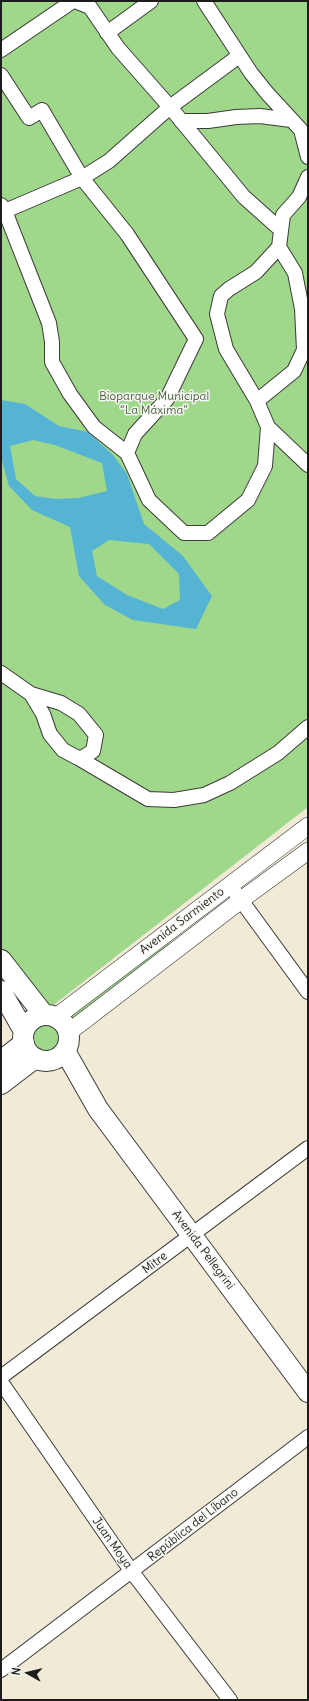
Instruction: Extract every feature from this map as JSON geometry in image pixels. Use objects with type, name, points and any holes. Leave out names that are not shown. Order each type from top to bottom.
[{"type":"main road","points":[[1,960],[50,1016],[64,1023],[67,1042],[60,1057],[53,1060],[32,1048]]},
{"type":"main road","name":"Avenida Pellegrini","points":[[1,991],[32,1048],[58,1070],[98,1109],[193,1235],[308,1392]]},
{"type":"main road","points":[[1,1084],[32,1048],[30,1022],[36,1017],[50,1016]]},
{"type":"main road","name":"Avenida Pellegrini","points":[[67,1042],[98,1109]]},
{"type":"main road","points":[[1,1061],[32,1048]]},
{"type":"street","points":[[1,50],[74,1],[90,7],[118,48],[170,107],[244,197],[281,230]]},
{"type":"street","points":[[107,33],[151,1]]},
{"type":"street","points":[[204,1],[239,56],[267,93],[301,130],[308,157]]},
{"type":"street","points":[[239,56],[170,107],[109,161],[82,178],[3,208],[49,323],[52,342],[52,362],[70,394],[94,427],[127,453],[149,500],[184,533],[208,533],[248,500],[265,466],[268,427]]},
{"type":"street","points":[[1,75],[30,118],[42,110],[82,178],[127,234],[196,339],[167,399],[136,434],[127,453]]},
{"type":"street","points":[[181,121],[208,121],[236,117],[260,116],[291,120]]},
{"type":"street","points":[[308,177],[299,197],[283,215],[279,247],[256,272],[229,289],[221,296],[217,314],[226,349],[257,401],[268,427],[308,465]]},
{"type":"street","points":[[257,401],[294,371],[304,350],[302,309],[295,273],[279,247]]},
{"type":"street","points":[[1,673],[31,694],[61,703],[79,714],[96,735],[94,751],[80,759]]},
{"type":"street","points":[[31,694],[43,714],[50,734],[63,750],[148,798],[174,800],[204,795],[230,783],[278,754],[308,727]]},
{"type":"street","name":"Avenida Sarmiento","points":[[50,1016],[308,826]]},
{"type":"street","name":"Avenida Sarmiento","points":[[67,1042],[241,900],[308,851]]},
{"type":"street","points":[[229,884],[308,992]]},
{"type":"street","name":"Mitre","points":[[1,1377],[308,1148]]},
{"type":"street","name":"Juan Moya","points":[[1,1382],[132,1572],[230,1700]]},
{"type":"street","name":"República del Líbano","points":[[1,1670],[132,1572],[308,1436]]},
{"type":"green space","name":"Bioparque Municipal “La Máxima”","points":[[1,1],[308,1],[308,807],[47,1010],[1,948]]},
{"type":"green space","points":[[215,906],[216,907],[170,942],[161,956],[74,1021],[70,1015]]},
{"type":"green space","points":[[46,1023],[56,1027],[60,1037],[56,1047],[46,1051],[36,1047],[32,1037],[36,1027]]},
{"type":"water","points":[[1,400],[25,404],[59,426],[88,432],[113,455],[127,474],[144,524],[183,556],[212,596],[196,629],[133,620],[105,605],[79,576],[70,527],[32,510],[9,486],[1,457]],"holes":[[[33,440],[55,445],[102,463],[107,491],[78,498],[56,499],[35,496],[16,479],[10,446]],[[109,540],[149,544],[179,574],[180,600],[163,609],[127,595],[97,576],[92,551]]]}]
